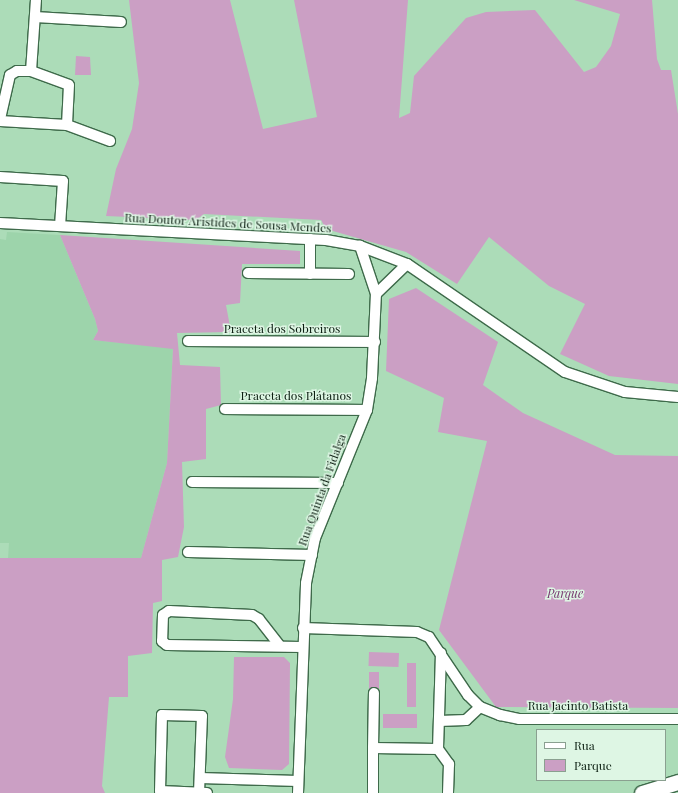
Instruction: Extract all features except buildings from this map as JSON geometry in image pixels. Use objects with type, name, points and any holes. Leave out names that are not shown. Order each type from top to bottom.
[{"type":"street","points":[[31,71],[36,0]]},
{"type":"street","points":[[35,17],[121,22]]},
{"type":"street","points":[[67,125],[69,85],[49,80],[39,72],[17,71],[10,75],[5,85],[0,120],[67,125],[110,141]]},
{"type":"street","points":[[0,178],[63,181],[60,226]]},
{"type":"street","name":"Rua Doutor Aristides de Sousa Mendes","points":[[0,223],[310,239],[360,246],[407,264],[565,372],[625,392],[678,397]]},
{"type":"street","points":[[310,239],[310,274]]},
{"type":"street","name":"Rua Quinta da Fidalga","points":[[298,793],[302,647],[306,583],[315,538],[367,410],[375,342],[376,294],[360,246]]},
{"type":"street","points":[[376,294],[407,264]]},
{"type":"street","points":[[248,273],[349,274]]},
{"type":"street","name":"Praceta dos Sobreiros","points":[[188,341],[375,342]]},
{"type":"street","name":"Praceta dos Plátanos","points":[[225,409],[367,410]]},
{"type":"street","points":[[192,482],[338,482]]},
{"type":"street","points":[[188,552],[312,555]]},
{"type":"street","points":[[280,646],[259,619],[252,616],[169,611],[163,615],[162,641],[168,645],[302,647]]},
{"type":"street","points":[[303,628],[417,632],[429,638],[441,653],[464,689],[480,707],[466,720],[439,721]]},
{"type":"street","points":[[441,653],[438,749],[449,764],[448,793]]},
{"type":"street","points":[[373,793],[374,693]]},
{"type":"street","name":"Rua Jacinto Batista","points":[[480,707],[519,719],[678,718]]},
{"type":"street","points":[[199,793],[202,716],[162,715],[160,791],[199,793],[207,793]]},
{"type":"street","points":[[373,748],[438,749]]},
{"type":"street","points":[[200,778],[298,781]]},
{"type":"street","points":[[642,793],[678,782]]},
{"type":"shaded area","points":[[7,232],[60,235],[95,319],[98,331],[93,340],[173,348],[167,463],[141,558],[8,559],[9,543],[0,543],[0,239],[6,240]]},
{"type":"green space","points":[[129,0],[230,0],[263,129],[317,117],[294,0],[408,0],[399,118],[410,113],[414,76],[466,18],[486,12],[535,10],[584,72],[596,67],[611,46],[620,14],[574,0],[652,0],[657,59],[661,70],[671,70],[678,114],[678,384],[609,376],[560,354],[585,304],[549,286],[489,237],[457,284],[406,252],[326,229],[321,220],[204,214],[196,220],[106,216],[116,169],[132,129],[139,83]]},
{"type":"green space","points":[[76,56],[90,57],[91,75],[75,75]]},
{"type":"green space","points":[[60,235],[300,251],[300,264],[242,264],[240,303],[226,305],[231,332],[177,333],[180,365],[220,367],[221,405],[206,409],[206,459],[182,462],[184,527],[178,557],[162,560],[162,601],[153,603],[152,653],[128,656],[128,697],[109,697],[102,786],[105,793],[0,793],[0,558],[141,558],[167,463],[173,349],[93,340],[98,331],[95,319]]},
{"type":"green space","name":"Parque","points":[[416,288],[498,342],[483,385],[523,413],[615,455],[678,456],[678,708],[496,707],[439,630],[487,441],[438,432],[444,398],[386,371],[389,299]]},
{"type":"green space","points":[[369,652],[399,653],[398,667],[369,666]]},
{"type":"green space","points":[[234,657],[284,657],[290,663],[289,764],[282,770],[229,768],[225,757],[233,699]]},
{"type":"green space","points":[[407,663],[416,663],[416,707],[407,707]]},
{"type":"green space","points":[[369,672],[379,672],[379,689],[369,689]]},
{"type":"green space","points":[[383,714],[417,714],[417,728],[383,728]]}]
